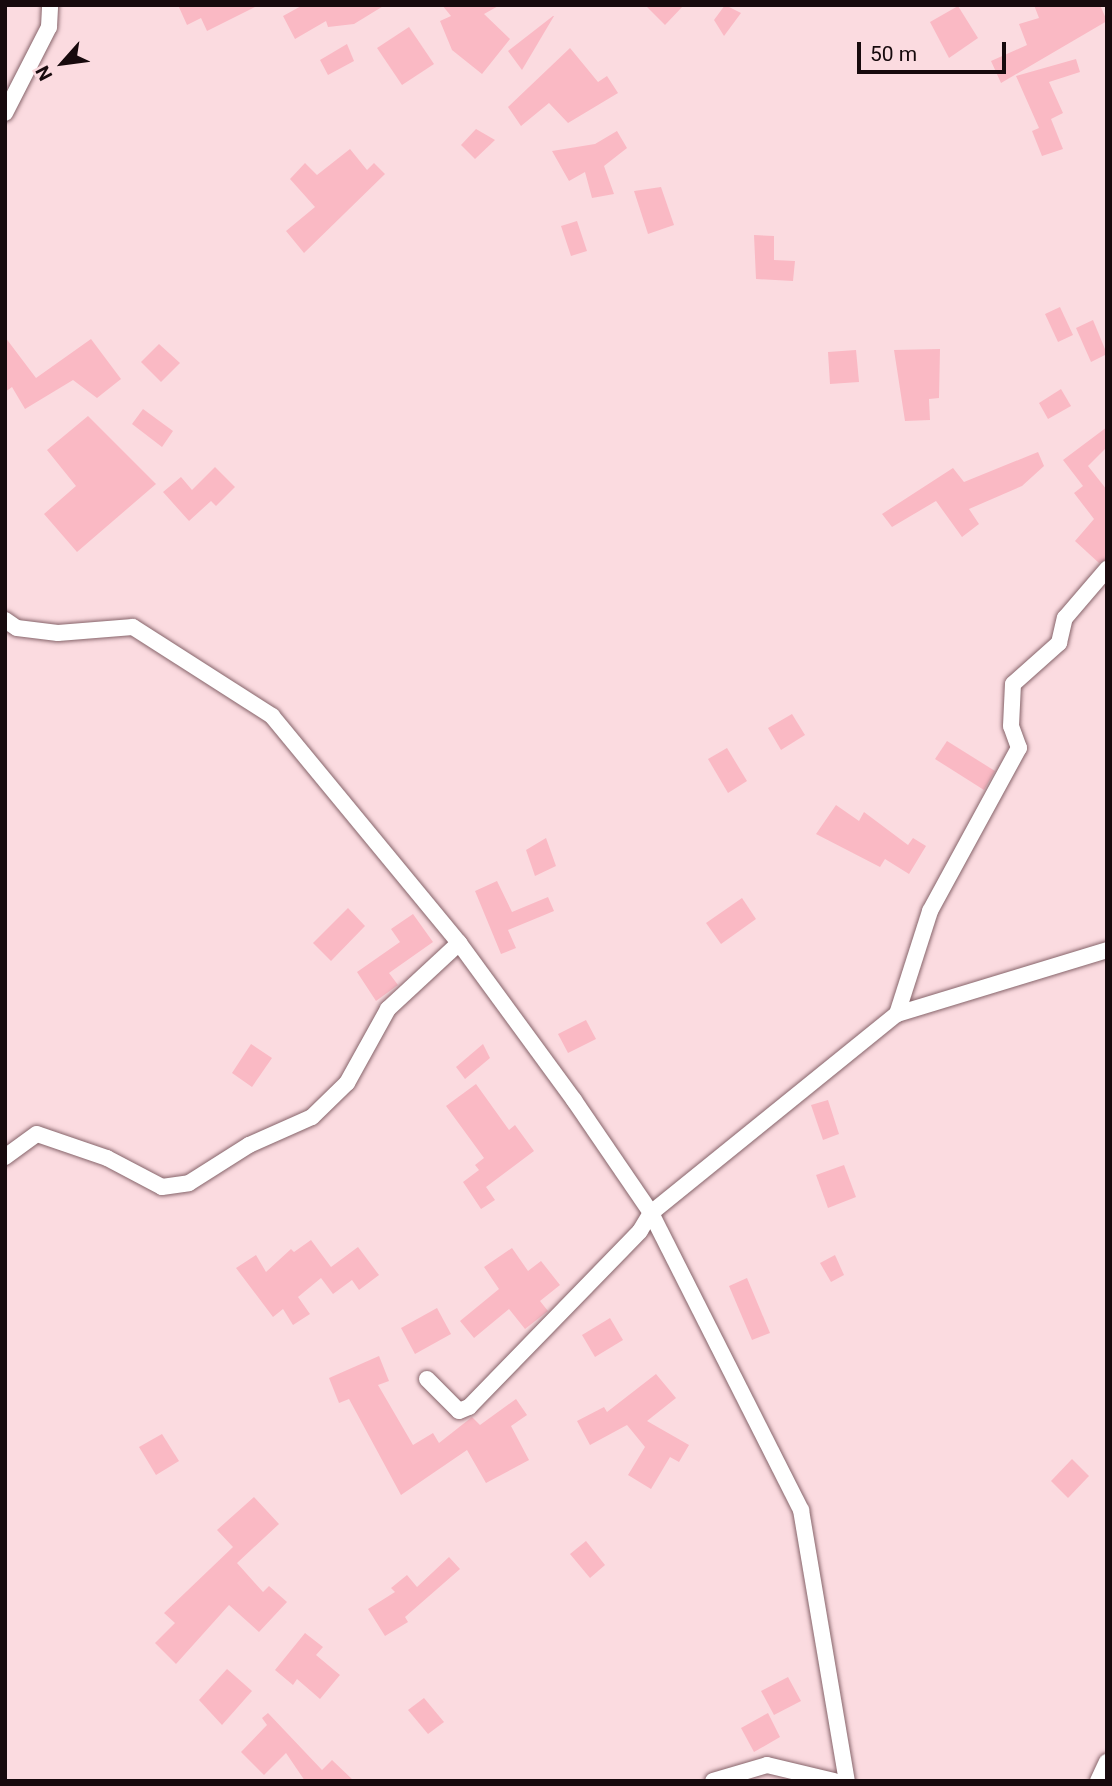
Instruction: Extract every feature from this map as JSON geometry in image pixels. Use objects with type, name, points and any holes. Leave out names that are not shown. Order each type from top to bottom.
[{"type":"street","points":[[5,113],[49,27],[50,5]]},
{"type":"street","points":[[897,1014],[930,911],[1019,748],[1011,726],[1013,684],[1059,643],[1065,618],[1107,569]]},
{"type":"street","points":[[5,620],[17,628],[58,633],[134,627],[272,716],[459,943],[651,1213],[801,1510],[847,1781]]},
{"type":"street","points":[[5,1157],[37,1134],[107,1158],[162,1187],[189,1183],[249,1145],[312,1117],[347,1083],[388,1009],[459,943]]},
{"type":"street","points":[[427,1379],[459,1411],[470,1407],[640,1231],[651,1213],[897,1014],[1107,950]]},
{"type":"street","points":[[1098,1781],[1107,1762]]},
{"type":"street","points":[[713,1781],[767,1765],[834,1781]]},
{"type":"building","points":[[178,5],[259,5],[207,31],[201,18],[187,25]]},
{"type":"building","points":[[303,5],[385,5],[354,24],[328,27],[326,21],[295,39],[283,16]]},
{"type":"building","points":[[442,5],[500,5],[484,14],[510,39],[482,74],[452,50],[440,21],[451,16]]},
{"type":"building","points":[[645,5],[684,5],[665,25]]},
{"type":"building","points":[[725,5],[741,13],[724,36],[714,20]]},
{"type":"building","points":[[1034,5],[1100,5],[1107,21],[1001,83],[991,61],[1027,45],[1019,24],[1039,18]]},
{"type":"building","points":[[958,6],[978,38],[949,58],[930,22]]},
{"type":"building","points":[[554,16],[522,70],[508,51]]},
{"type":"building","points":[[409,27],[434,64],[402,85],[377,48]]},
{"type":"building","points":[[347,44],[354,61],[328,75],[320,60]]},
{"type":"building","points":[[570,48],[598,82],[607,76],[618,93],[568,123],[549,103],[521,126],[508,107]]},
{"type":"building","points":[[1076,59],[1080,72],[1049,82],[1063,113],[1051,119],[1063,149],[1042,156],[1032,131],[1039,128],[1016,76]]},
{"type":"building","points":[[476,129],[495,140],[475,159],[461,145]]},
{"type":"building","points":[[617,131],[627,148],[604,166],[614,194],[592,198],[585,172],[569,181],[552,151],[595,144]]},
{"type":"building","points":[[350,149],[367,170],[374,163],[385,174],[304,253],[286,231],[315,207],[290,179],[305,163],[317,175]]},
{"type":"building","points":[[661,187],[674,225],[648,234],[634,191]]},
{"type":"building","points":[[577,221],[587,251],[571,256],[561,226]]},
{"type":"building","points":[[754,235],[774,236],[774,260],[795,261],[793,281],[756,279]]},
{"type":"building","points":[[1060,307],[1073,335],[1058,342],[1045,314]]},
{"type":"building","points":[[1093,320],[1107,354],[1091,362],[1076,328]]},
{"type":"building","points":[[5,337],[36,378],[91,339],[121,379],[97,398],[73,380],[25,409],[12,387],[5,392]]},
{"type":"building","points":[[159,344],[180,363],[161,382],[141,362]]},
{"type":"building","points":[[940,349],[939,398],[929,399],[930,420],[905,421],[894,350]]},
{"type":"building","points":[[856,350],[859,382],[830,384],[828,352]]},
{"type":"building","points":[[1061,389],[1071,406],[1048,419],[1039,403]]},
{"type":"building","points":[[143,409],[173,431],[162,447],[132,424]]},
{"type":"building","points":[[88,416],[156,484],[77,552],[44,514],[76,486],[47,450]]},
{"type":"building","points":[[1107,427],[1107,447],[1088,466],[1107,490],[1107,559],[1099,563],[1075,541],[1094,519],[1074,493],[1083,486],[1063,460]]},
{"type":"building","points":[[1038,452],[1044,466],[1022,486],[969,509],[979,524],[962,537],[936,501],[892,527],[882,514],[953,468],[964,482]]},
{"type":"building","points":[[215,467],[235,487],[216,506],[211,501],[189,521],[163,492],[181,477],[192,490]]},
{"type":"building","points":[[792,714],[805,735],[781,750],[768,728]]},
{"type":"building","points":[[947,741],[995,771],[984,790],[935,759]]},
{"type":"building","points":[[727,748],[747,781],[728,793],[708,759]]},
{"type":"building","points":[[836,805],[859,821],[864,812],[908,845],[913,838],[926,846],[909,874],[885,859],[880,867],[816,834]]},
{"type":"building","points":[[546,838],[556,866],[535,876],[526,850]]},
{"type":"building","points":[[497,881],[512,912],[548,897],[554,911],[508,930],[516,948],[501,954],[475,891]]},
{"type":"building","points":[[742,898],[756,919],[721,944],[706,923]]},
{"type":"building","points":[[348,908],[365,926],[331,961],[313,943]]},
{"type":"building","points":[[413,914],[433,942],[389,973],[398,985],[376,1001],[357,972],[400,942],[391,929]]},
{"type":"building","points":[[586,1020],[596,1039],[568,1053],[558,1034]]},
{"type":"building","points":[[251,1044],[272,1058],[252,1087],[232,1073]]},
{"type":"building","points":[[483,1044],[490,1058],[465,1079],[456,1067]]},
{"type":"building","points":[[476,1084],[509,1130],[515,1125],[534,1151],[486,1187],[495,1200],[481,1209],[463,1182],[479,1170],[475,1165],[484,1158],[446,1106]]},
{"type":"building","points":[[828,1100],[839,1134],[823,1140],[811,1105]]},
{"type":"building","points":[[844,1165],[856,1197],[828,1208],[816,1175]]},
{"type":"building","points":[[311,1240],[331,1267],[358,1247],[379,1275],[359,1290],[352,1280],[333,1294],[321,1278],[298,1297],[310,1314],[293,1325],[283,1309],[273,1317],[236,1268],[256,1255],[266,1272],[291,1249],[294,1252]]},
{"type":"building","points":[[512,1248],[528,1271],[541,1261],[560,1285],[540,1301],[548,1311],[525,1329],[509,1309],[474,1338],[460,1321],[499,1289],[484,1267]]},
{"type":"building","points":[[835,1255],[844,1275],[831,1282],[820,1263]]},
{"type":"building","points":[[747,1278],[770,1333],[752,1340],[729,1286]]},
{"type":"building","points":[[437,1308],[451,1334],[415,1354],[401,1328]]},
{"type":"building","points":[[610,1318],[623,1340],[595,1357],[582,1335]]},
{"type":"building","points":[[379,1356],[389,1381],[378,1385],[413,1445],[433,1433],[439,1443],[472,1417],[480,1425],[516,1399],[527,1415],[511,1426],[529,1460],[486,1483],[467,1450],[401,1495],[349,1399],[339,1403],[329,1378]]},
{"type":"building","points":[[656,1374],[676,1398],[647,1421],[689,1445],[679,1462],[670,1457],[651,1489],[628,1475],[645,1447],[627,1425],[590,1445],[577,1421],[604,1407],[607,1412]]},
{"type":"building","points":[[162,1434],[179,1461],[156,1475],[139,1447]]},
{"type":"building","points":[[1072,1459],[1089,1476],[1068,1498],[1051,1481]]},
{"type":"building","points":[[254,1497],[279,1524],[237,1563],[263,1592],[269,1586],[287,1602],[259,1632],[229,1605],[176,1664],[155,1643],[175,1623],[164,1613],[233,1547],[217,1530]]},
{"type":"building","points":[[586,1541],[605,1565],[590,1578],[570,1554]]},
{"type":"building","points":[[449,1557],[460,1569],[405,1617],[408,1622],[385,1636],[368,1609],[395,1592],[391,1588],[407,1575],[417,1587]]},
{"type":"building","points":[[305,1633],[323,1647],[316,1655],[340,1675],[320,1699],[297,1679],[293,1685],[275,1670]]},
{"type":"building","points":[[227,1669],[252,1691],[222,1725],[199,1700]]},
{"type":"building","points":[[788,1677],[801,1701],[774,1715],[761,1691]]},
{"type":"building","points":[[424,1698],[444,1722],[428,1734],[408,1710]]},
{"type":"building","points":[[268,1713],[322,1770],[332,1760],[354,1781],[305,1781],[286,1753],[264,1775],[241,1752],[267,1725],[262,1718]]},
{"type":"building","points":[[768,1713],[780,1737],[754,1752],[741,1728]]}]
